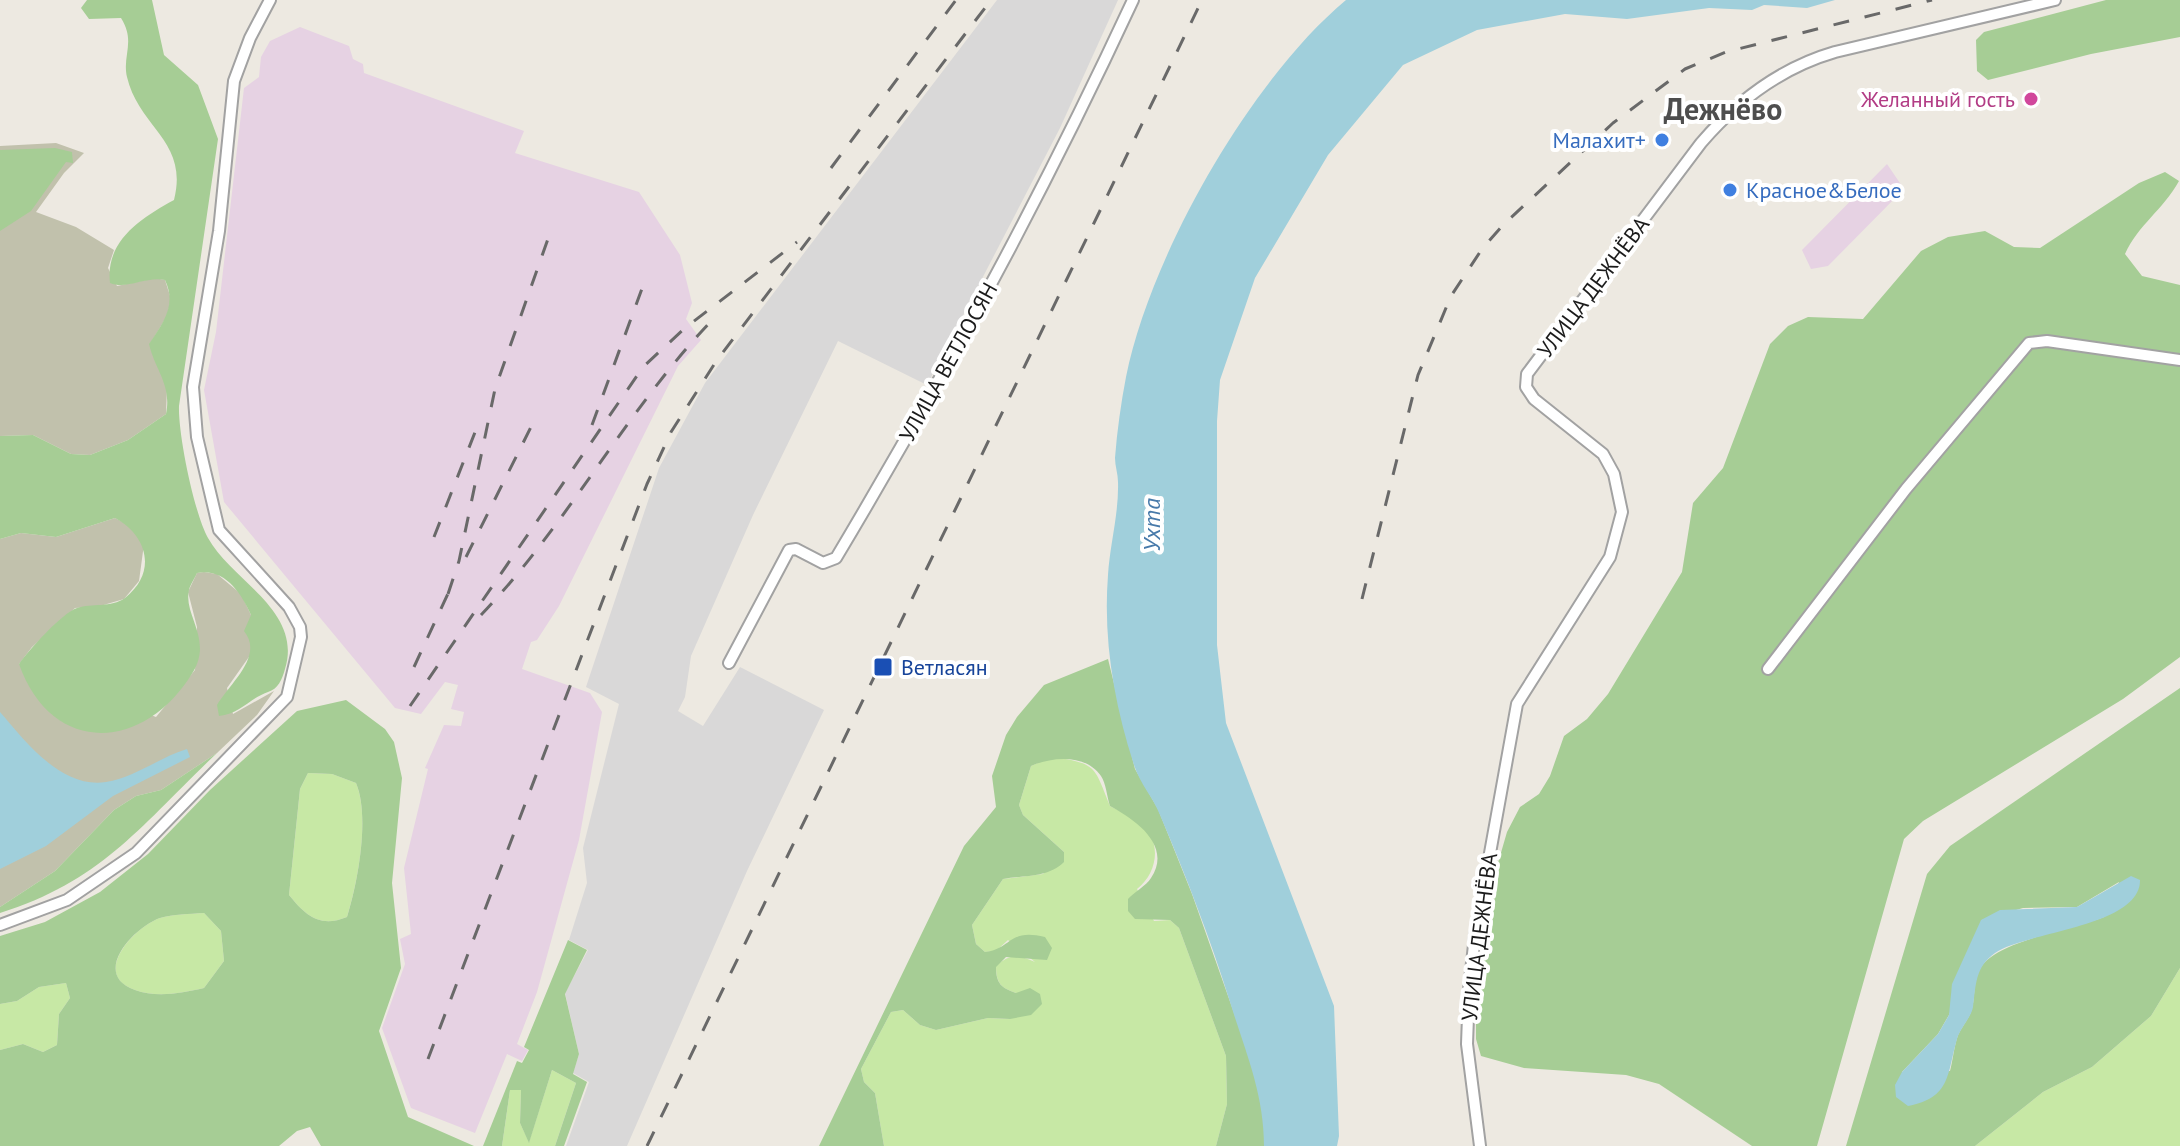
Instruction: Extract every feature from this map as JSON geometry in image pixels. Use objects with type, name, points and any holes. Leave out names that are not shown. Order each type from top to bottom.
[{"type":"street","points":[[0,925],[67,900],[136,853],[287,697],[301,637],[300,627],[289,607],[219,530],[194,422],[194,371],[219,231],[240,62],[270,0]]},
{"type":"street","name":"УЛИЦА ВЕТЛОСЯН","points":[[729,663],[789,550],[796,549],[823,563],[836,558],[939,383],[1042,186],[1133,0]]},
{"type":"street","name":"УЛИЦА ДЕЖНЁВА","points":[[1480,1146],[1467,1044],[1468,1003],[1475,936],[1517,704],[1610,557],[1622,512],[1614,474],[1603,454],[1534,399],[1526,387],[1527,374],[1701,143],[1729,113],[1758,89],[1823,55],[2055,0]]},
{"type":"street","points":[[1768,669],[1906,489],[2029,343],[2047,341],[2180,360]]},
{"type":"shaded area","points":[[997,0],[1118,0],[1060,128],[927,385],[838,341],[753,515],[691,656],[685,697],[678,711],[703,726],[740,667],[824,710],[747,871],[627,1146],[566,1146],[589,1082],[573,1073],[579,1054],[565,993],[588,950],[569,940],[587,883],[583,848],[619,704],[586,687],[659,468],[705,383]]},
{"type":"shaded area","points":[[300,27],[349,46],[353,59],[363,64],[364,73],[524,131],[515,153],[639,192],[680,255],[692,303],[686,319],[701,340],[678,366],[559,606],[537,640],[531,642],[522,669],[590,693],[602,712],[579,840],[537,992],[517,1044],[528,1050],[522,1061],[507,1054],[475,1133],[411,1108],[382,1028],[405,964],[400,939],[411,934],[404,868],[428,769],[425,768],[444,725],[461,726],[464,712],[451,709],[458,685],[445,682],[421,714],[395,708],[224,502],[204,390],[216,332],[244,88],[259,77],[261,57],[270,41]]},
{"type":"shaded area","points":[[56,143],[84,153],[64,173],[36,212],[76,227],[114,250],[108,268],[117,286],[155,278],[165,280],[171,299],[167,316],[150,344],[167,387],[166,414],[128,440],[90,455],[71,454],[33,435],[0,436],[0,146]]},
{"type":"shaded area","points":[[1887,164],[1904,189],[1828,266],[1811,269],[1802,250]]},
{"type":"shaded area","points":[[115,518],[134,528],[144,544],[139,581],[124,599],[100,606],[75,608],[32,647],[19,664],[156,717],[195,670],[197,627],[188,592],[197,573],[204,572],[217,574],[241,594],[251,615],[251,654],[227,688],[233,714],[274,691],[257,715],[217,753],[161,790],[136,796],[114,810],[55,871],[0,907],[0,539],[21,533],[56,537]]},
{"type":"green space","points":[[87,0],[152,0],[164,55],[198,85],[218,139],[179,406],[181,435],[192,493],[208,538],[219,554],[275,613],[284,630],[288,648],[285,669],[277,686],[233,712],[219,716],[217,705],[248,659],[249,640],[244,631],[251,615],[237,591],[224,578],[207,572],[197,573],[188,599],[200,649],[193,672],[173,698],[150,718],[126,729],[100,733],[76,728],[53,716],[34,694],[19,664],[46,633],[71,611],[125,598],[142,577],[145,566],[141,544],[126,525],[115,518],[56,537],[21,533],[0,539],[0,436],[33,435],[71,454],[90,455],[128,440],[166,414],[167,394],[149,344],[169,306],[165,280],[116,285],[110,283],[110,268],[119,243],[128,232],[174,200],[177,180],[175,163],[133,95],[126,69],[128,34],[121,18],[89,19],[81,8]]},
{"type":"green space","points":[[2106,0],[2180,0],[2180,37],[2091,54],[1988,80],[1977,71],[1976,40],[1984,32]]},
{"type":"green space","points":[[55,148],[72,152],[73,163],[66,162],[31,211],[0,231],[0,150]]},
{"type":"green space","points":[[2165,172],[2179,181],[2125,254],[2142,276],[2180,285],[2180,657],[2123,699],[1923,821],[1904,839],[1817,1146],[1752,1146],[1659,1084],[1626,1075],[1524,1068],[1481,1056],[1476,1039],[1476,1019],[1498,863],[1507,832],[1520,807],[1539,794],[1550,776],[1564,736],[1587,719],[1608,694],[1682,572],[1693,503],[1723,468],[1770,344],[1788,326],[1808,317],[1863,319],[1921,251],[1948,237],[1985,231],[2014,247],[2040,248],[2139,183]]},
{"type":"green space","points":[[1108,659],[1135,769],[1158,809],[1192,894],[1256,1075],[1264,1115],[1264,1146],[1216,1146],[1227,1104],[1226,1056],[1179,928],[1170,920],[1135,919],[1128,911],[1128,899],[1149,881],[1157,866],[1154,844],[1130,818],[1110,806],[1103,779],[1094,769],[1077,760],[1058,759],[1031,766],[1019,805],[1023,815],[1064,852],[1064,862],[1051,871],[1003,879],[972,925],[976,944],[985,952],[1024,935],[1045,937],[1052,948],[1047,960],[1006,957],[996,967],[998,981],[1003,987],[1016,993],[1030,988],[1040,994],[1042,1004],[1031,1015],[1010,1019],[988,1018],[936,1030],[920,1025],[903,1010],[891,1012],[861,1069],[864,1082],[875,1093],[884,1146],[819,1146],[964,846],[996,807],[992,776],[1006,735],[1044,685]]},
{"type":"green space","points":[[2180,688],[2180,968],[2151,1016],[2092,1067],[2043,1092],[1975,1146],[1846,1146],[1927,874],[1950,846]],"holes":[[[2119,882],[2104,917],[2019,943],[1990,958],[1976,977],[1971,1012],[1958,1035],[1950,1071],[1902,1072],[1938,1034],[1949,1015],[1982,920],[2023,908],[2077,907]]]},
{"type":"green space","points":[[346,700],[385,729],[394,742],[402,778],[392,883],[401,968],[379,1031],[408,1117],[474,1146],[321,1146],[310,1127],[297,1131],[279,1146],[0,1146],[0,1050],[23,1044],[43,1052],[57,1045],[59,1014],[70,998],[66,983],[39,987],[17,1001],[0,1004],[0,936],[45,922],[100,892],[148,854],[210,790],[297,711]],"holes":[[[308,773],[332,774],[356,783],[360,797],[362,831],[355,886],[347,917],[337,920],[314,918],[289,895],[300,789]],[[204,913],[221,931],[224,961],[204,988],[152,994],[122,983],[116,973],[116,963],[121,951],[139,931],[160,918]]]},
{"type":"green space","points":[[217,753],[143,826],[94,867],[36,900],[0,913],[0,907],[55,871],[114,810],[136,796],[161,790]]},
{"type":"green space","points":[[1051,757],[1078,762],[1092,769],[1110,806],[1139,822],[1152,838],[1153,866],[1137,889],[1154,921],[1170,920],[1179,928],[1226,1056],[1227,1104],[1216,1146],[884,1146],[875,1093],[864,1082],[861,1069],[891,1012],[903,1010],[920,1025],[936,1030],[988,1018],[1010,1019],[1016,993],[1000,984],[996,966],[1014,956],[1035,962],[1008,940],[996,951],[985,952],[976,944],[972,925],[1003,879],[1043,874],[1064,852],[1023,815],[1019,805],[1031,766]]},
{"type":"green space","points":[[308,773],[332,774],[356,783],[360,797],[362,831],[355,886],[347,917],[337,920],[314,918],[289,895],[300,789]]},
{"type":"green space","points":[[204,913],[221,931],[224,961],[204,988],[152,994],[122,983],[116,974],[116,963],[139,931],[160,918]]},
{"type":"green space","points":[[568,940],[587,950],[565,994],[579,1054],[573,1074],[587,1082],[564,1146],[555,1146],[576,1083],[552,1070],[529,1143],[520,1123],[521,1090],[510,1090],[502,1146],[483,1146],[517,1061],[522,1063],[529,1050],[524,1047]]},
{"type":"green space","points":[[2180,968],[2180,1146],[1975,1146],[2043,1092],[2092,1067],[2151,1016]]},
{"type":"green space","points":[[66,983],[70,998],[59,1014],[57,1045],[43,1052],[23,1044],[0,1050],[0,1004],[17,1001],[39,987]]},
{"type":"green space","points":[[552,1070],[576,1083],[555,1146],[502,1146],[510,1090],[521,1090],[520,1123],[529,1142]]},
{"type":"water","name":"Ухта","points":[[1346,0],[1835,0],[1807,8],[1764,5],[1752,10],[1709,8],[1627,19],[1565,14],[1477,30],[1403,65],[1328,155],[1255,278],[1220,380],[1217,421],[1217,645],[1226,723],[1334,1006],[1339,1136],[1337,1146],[1264,1146],[1257,1090],[1222,978],[1170,838],[1137,772],[1116,695],[1107,623],[1109,563],[1118,494],[1115,458],[1124,387],[1138,329],[1181,225],[1209,173],[1275,75],[1310,34]]},
{"type":"water","points":[[0,712],[33,749],[59,771],[90,782],[116,780],[187,749],[190,757],[113,796],[46,846],[0,869]]},
{"type":"water","points":[[2131,876],[2140,880],[2135,896],[2122,908],[2079,926],[2010,946],[1988,958],[1980,970],[1972,1011],[1958,1035],[1940,1091],[1908,1106],[1896,1097],[1895,1085],[1902,1072],[1938,1034],[1949,1015],[1952,984],[1981,920],[2000,910],[2077,907]]},
{"type":"railway","points":[[831,168],[956,0]]},
{"type":"railway","points":[[428,1059],[647,484],[671,432],[717,360],[991,0]]},
{"type":"railway","points":[[647,1146],[1202,0]]},
{"type":"railway","points":[[1362,599],[1418,375],[1451,296],[1482,249],[1504,224],[1613,123],[1685,69],[1726,52],[1932,0]]},
{"type":"railway","points":[[448,594],[459,561],[495,389],[549,236]]},
{"type":"railway","points":[[410,706],[643,367],[685,328],[797,242]]},
{"type":"railway","points":[[592,425],[647,275]]},
{"type":"railway","points":[[481,615],[543,542],[656,387],[718,314]]},
{"type":"railway","points":[[466,557],[534,421]]},
{"type":"railway","points":[[434,537],[479,422]]},
{"type":"railway","points":[[414,667],[452,585]]},
{"type":"place","name":"Желанный гость","points":[[2031,99]]},
{"type":"place","name":"Малахит+","points":[[1662,140]]},
{"type":"place","name":"Красное&Белое","points":[[1730,190]]},
{"type":"place","name":"Ветласян","points":[[883,667]]},
{"type":"district","name":"Дежнёво","points":[[1723,110]]}]
